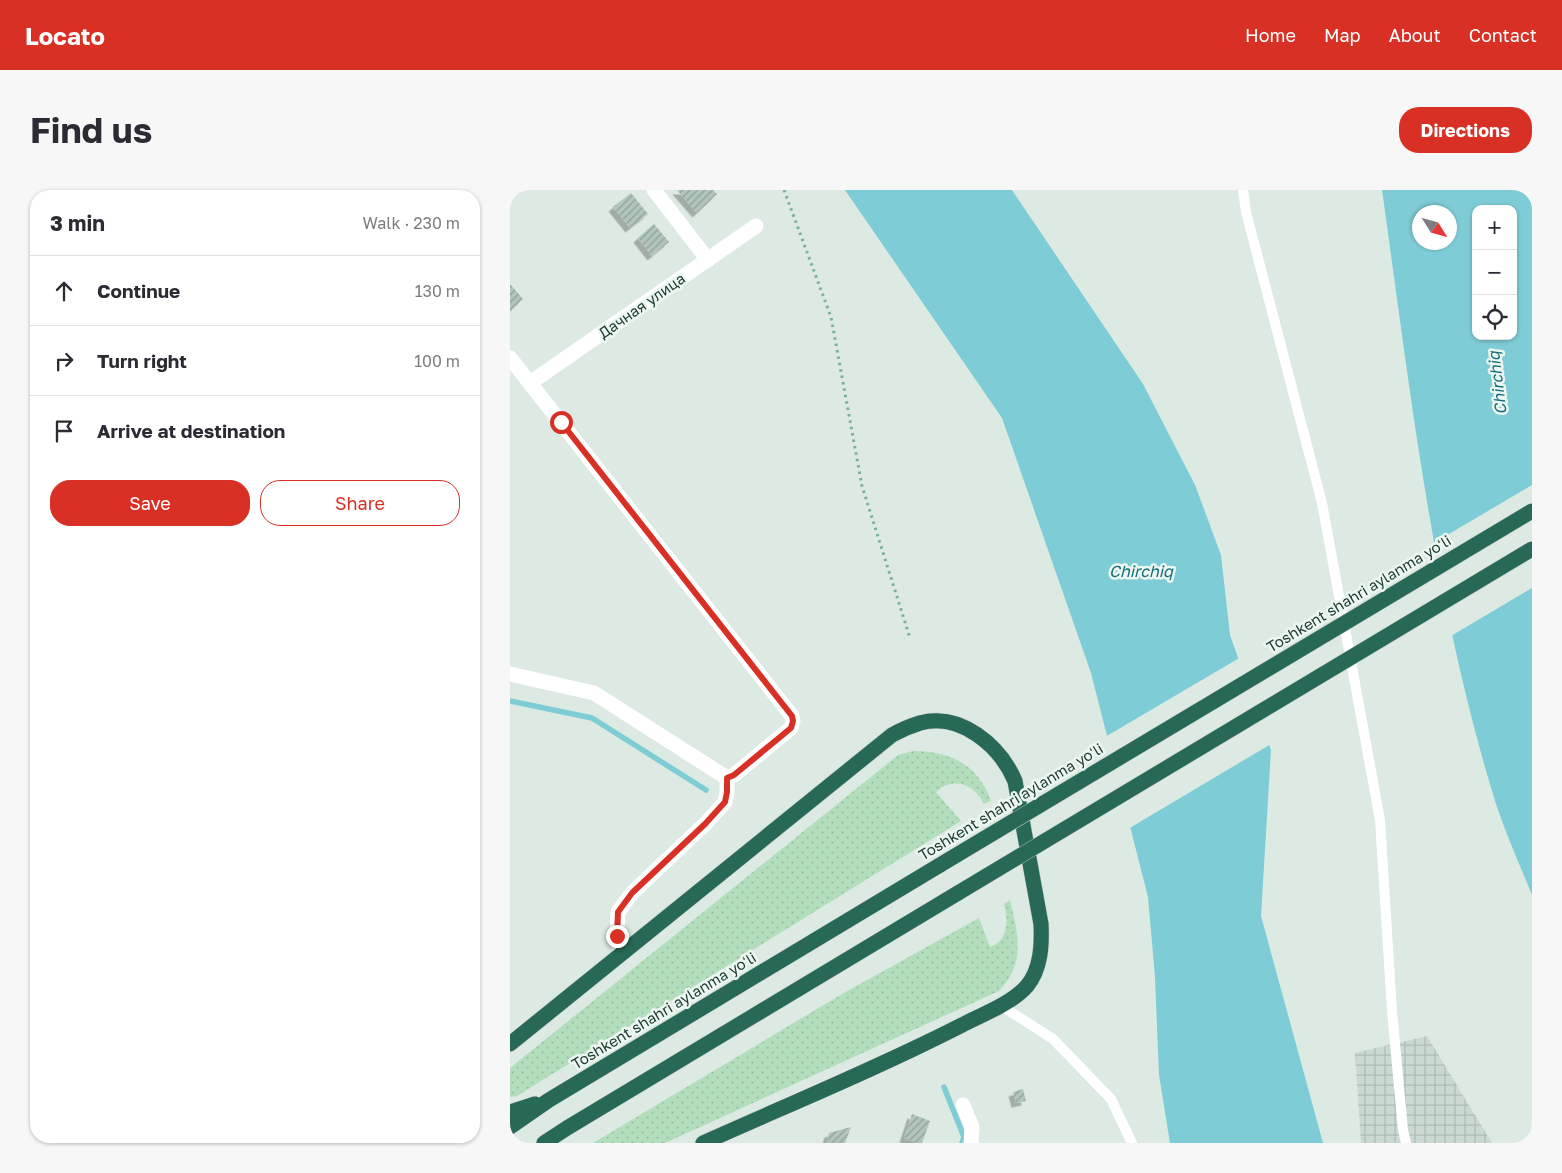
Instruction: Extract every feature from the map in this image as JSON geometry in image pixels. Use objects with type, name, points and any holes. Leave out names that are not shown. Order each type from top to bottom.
[{"type":"highway","name":"Toshkent shahri aylanma yoʻli","points":[[510,1127],[549,1100],[1532,511]]},
{"type":"highway","points":[[544,1143],[1532,549]]},
{"type":"highway","points":[[510,1044],[892,735],[922,722],[944,722],[966,729],[989,744],[1007,766],[1015,781],[1039,912],[1041,948],[1035,973],[1029,983],[1011,999],[930,1042],[703,1143]]},
{"type":"highway","points":[[510,1112],[549,1100]]},
{"type":"highway","points":[[556,1143],[567,1128]]},
{"type":"street","points":[[654,190],[708,260]]},
{"type":"street","name":"Дачная улица","points":[[530,384],[756,226]]},
{"type":"street","points":[[510,358],[792,716],[791,728],[734,775],[727,778]]},
{"type":"street","points":[[510,674],[594,692],[727,778]]},
{"type":"street","points":[[621,954],[617,936],[618,912],[632,893],[705,824],[725,802],[727,778]]},
{"type":"street","points":[[962,1105],[972,1127],[971,1143]]},
{"type":"lane","points":[[1243,190],[1246,212],[1322,502],[1380,820],[1392,1011],[1403,1130],[1406,1143]]},
{"type":"lane","points":[[1000,1005],[1053,1039],[1111,1099],[1132,1143]]},
{"type":"path","points":[[784,190],[831,317],[862,486],[910,638]]},
{"type":"shaded area","points":[[1427,1036],[1492,1143],[1361,1143],[1355,1053]]},
{"type":"green space","points":[[913,751],[939,754],[961,762],[979,778],[991,801],[984,804],[975,791],[963,784],[949,784],[943,787],[936,792],[961,821],[517,1096],[510,1097],[510,1068],[898,755]]},
{"type":"green space","points":[[1010,900],[1018,948],[1013,970],[999,991],[665,1143],[593,1143],[842,994],[979,918],[990,947],[996,944],[1001,940],[1006,929],[1004,904]]},
{"type":"water","name":"Chirchiq","points":[[845,190],[1012,190],[1143,384],[1195,485],[1221,555],[1230,635],[1271,750],[1261,916],[1323,1143],[1170,1143],[1159,1075],[1155,977],[1148,897],[1091,673],[1002,418]]},
{"type":"water","name":"Chirchiq","points":[[1382,190],[1532,190],[1532,895],[1496,804],[1474,729],[1440,576],[1414,422]]},
{"type":"pier","points":[[1532,485],[1532,588],[1451,636],[1432,544]]},
{"type":"pier","points":[[1241,657],[1271,744],[1128,829],[1105,737]]},
{"type":"building","points":[[677,190],[713,190],[717,194],[697,213]]},
{"type":"building","points":[[631,193],[648,214],[630,228],[613,207]]},
{"type":"building","points":[[654,224],[669,242],[652,256],[638,238]]},
{"type":"building","points":[[510,284],[523,299],[510,311]]},
{"type":"building","points":[[1023,1089],[1026,1101],[1016,1103],[1013,1092]]},
{"type":"building","points":[[912,1114],[930,1121],[922,1143],[904,1138]]},
{"type":"building","points":[[851,1127],[845,1143],[826,1143],[829,1133]]},
{"type":"waterway","points":[[510,701],[592,718],[706,790]]},
{"type":"waterway","points":[[944,1087],[964,1137],[962,1143]]},
{"type":"route","points":[[561,422],[792,716],[793,721],[791,728],[734,775],[727,778],[725,802],[705,824],[632,893],[618,912],[617,936]]}]
